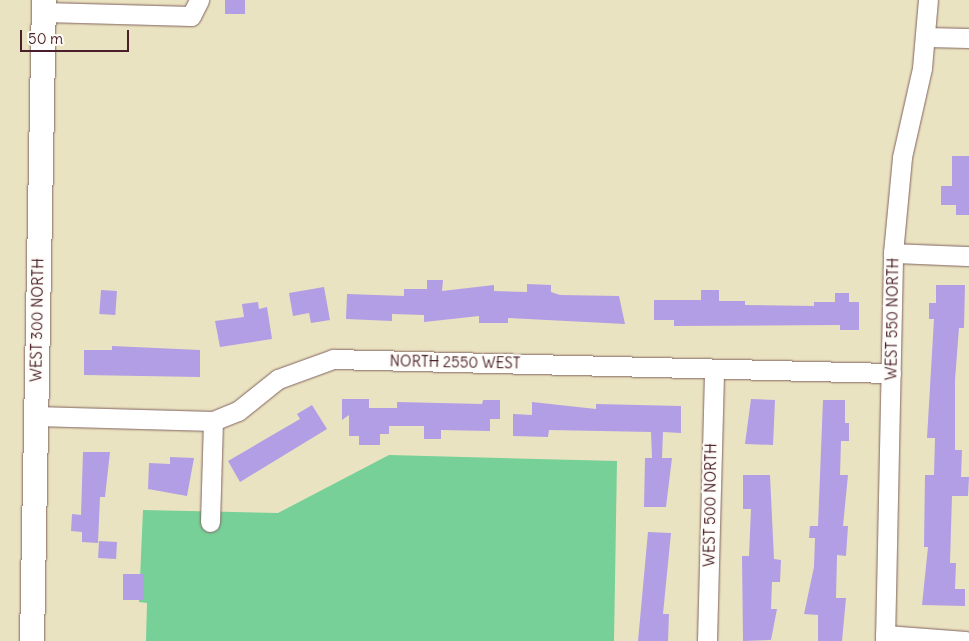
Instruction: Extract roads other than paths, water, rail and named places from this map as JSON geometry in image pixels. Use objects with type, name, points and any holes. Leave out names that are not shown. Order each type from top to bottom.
[{"type":"main road","name":"WEST 300 NORTH","points":[[32,641],[44,6]]},
{"type":"street","points":[[44,6],[190,16],[199,0]]},
{"type":"street","name":"WEST 550 NORTH","points":[[885,638],[893,253],[902,157],[926,37],[928,0]]},
{"type":"street","points":[[926,37],[969,38]]},
{"type":"street","points":[[893,253],[969,256]]},
{"type":"street","name":"NORTH 2550 WEST","points":[[35,416],[212,421],[238,410],[278,379],[333,359],[891,373]]},
{"type":"street","name":"WEST 500 NORTH","points":[[707,641],[714,369]]},
{"type":"street","points":[[210,522],[212,421]]},
{"type":"street","points":[[885,638],[966,641]]}]
